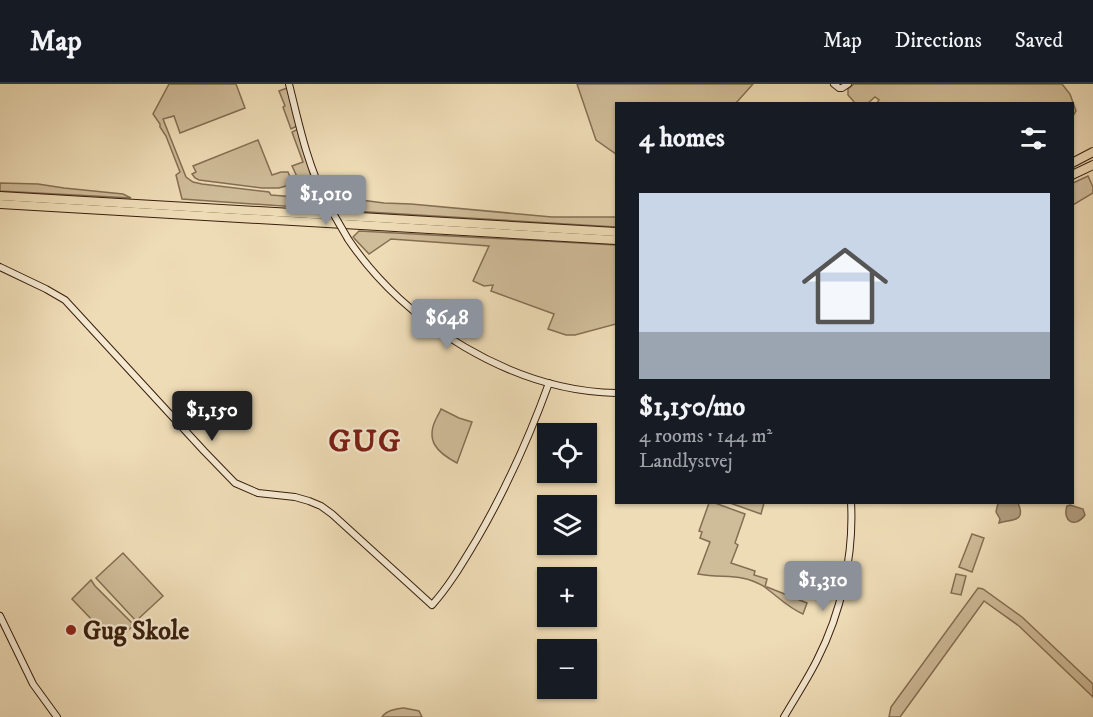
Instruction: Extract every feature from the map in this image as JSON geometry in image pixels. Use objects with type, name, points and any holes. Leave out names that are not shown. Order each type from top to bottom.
[{"type":"highway","points":[[1074,164],[1093,154]]},
{"type":"highway","points":[[1074,175],[1093,165]]},
{"type":"highway","points":[[0,196],[615,232]]},
{"type":"highway","points":[[0,204],[615,240]]},
{"type":"street","points":[[290,84],[315,178],[348,238],[363,260],[386,285],[443,333],[506,369],[549,383],[615,393]]},
{"type":"street","points":[[834,84],[839,88],[845,86]]},
{"type":"street","points":[[0,267],[64,300],[235,483],[258,493],[309,501],[333,514],[432,605],[470,550],[506,486],[527,441],[549,383]]},
{"type":"street","points":[[784,717],[817,659],[835,614],[848,563],[851,504]]},
{"type":"street","points":[[0,616],[33,684],[57,717]]},
{"type":"shaded area","points":[[169,84],[236,84],[245,108],[180,133],[174,116],[163,119],[186,177],[202,184],[269,192],[271,195],[321,199],[326,209],[182,199],[176,175],[180,172],[166,136],[153,114]]},
{"type":"shaded area","points":[[577,84],[753,84],[737,102],[615,102],[615,153],[596,140]]},
{"type":"shaded area","points":[[854,84],[1062,84],[1073,102],[878,102],[879,100],[875,97],[869,102],[854,102],[848,95],[848,89]]},
{"type":"shaded area","points":[[287,88],[297,126],[291,129],[279,91]]},
{"type":"shaded area","points":[[298,129],[311,176],[299,181],[292,166],[303,162],[292,132]]},
{"type":"shaded area","points":[[258,140],[272,175],[288,172],[293,184],[279,188],[262,188],[199,180],[192,174],[196,172],[193,166]]},
{"type":"shaded area","points":[[1088,176],[1093,193],[1074,204],[1074,183]]},
{"type":"shaded area","points":[[0,183],[38,184],[123,194],[131,198],[0,191]]},
{"type":"shaded area","points":[[361,200],[552,217],[615,217],[615,227],[335,210],[330,201]]},
{"type":"shaded area","points":[[359,231],[615,245],[615,324],[575,335],[566,335],[548,329],[554,314],[491,291],[493,285],[484,286],[473,281],[489,246],[391,239],[369,254],[353,237]]},
{"type":"shaded area","points":[[441,409],[472,422],[457,463],[439,450],[433,439],[433,425]]},
{"type":"shaded area","points":[[709,504],[718,504],[745,514],[731,563],[755,571],[754,575],[767,579],[765,587],[748,579],[698,574],[710,542],[700,538],[702,532],[699,531]]},
{"type":"shaded area","points":[[733,504],[764,504],[761,514]]},
{"type":"shaded area","points":[[998,504],[1018,504],[1020,509],[1019,517],[1016,519],[999,523],[1000,519],[996,512]]},
{"type":"shaded area","points":[[1067,506],[1083,509],[1085,515],[1077,522],[1070,521],[1066,516]]},
{"type":"shaded area","points":[[972,534],[984,538],[972,572],[959,567]]},
{"type":"shaded area","points":[[123,553],[163,596],[136,621],[96,578]]},
{"type":"shaded area","points":[[956,574],[966,576],[961,595],[951,593]]},
{"type":"shaded area","points":[[91,580],[134,625],[114,643],[72,599]]},
{"type":"shaded area","points":[[767,587],[807,603],[803,614],[793,609]]},
{"type":"shaded area","points":[[978,588],[983,589],[1022,617],[1093,684],[1093,697],[1019,626],[984,601],[900,717],[889,717],[891,707]]},
{"type":"shaded area","points":[[404,708],[419,711],[422,717],[382,717],[389,711]]},
{"type":"place","name":"Gug Skole","points":[[71,630]]},
{"type":"district","name":"GUG","points":[[365,440]]}]
